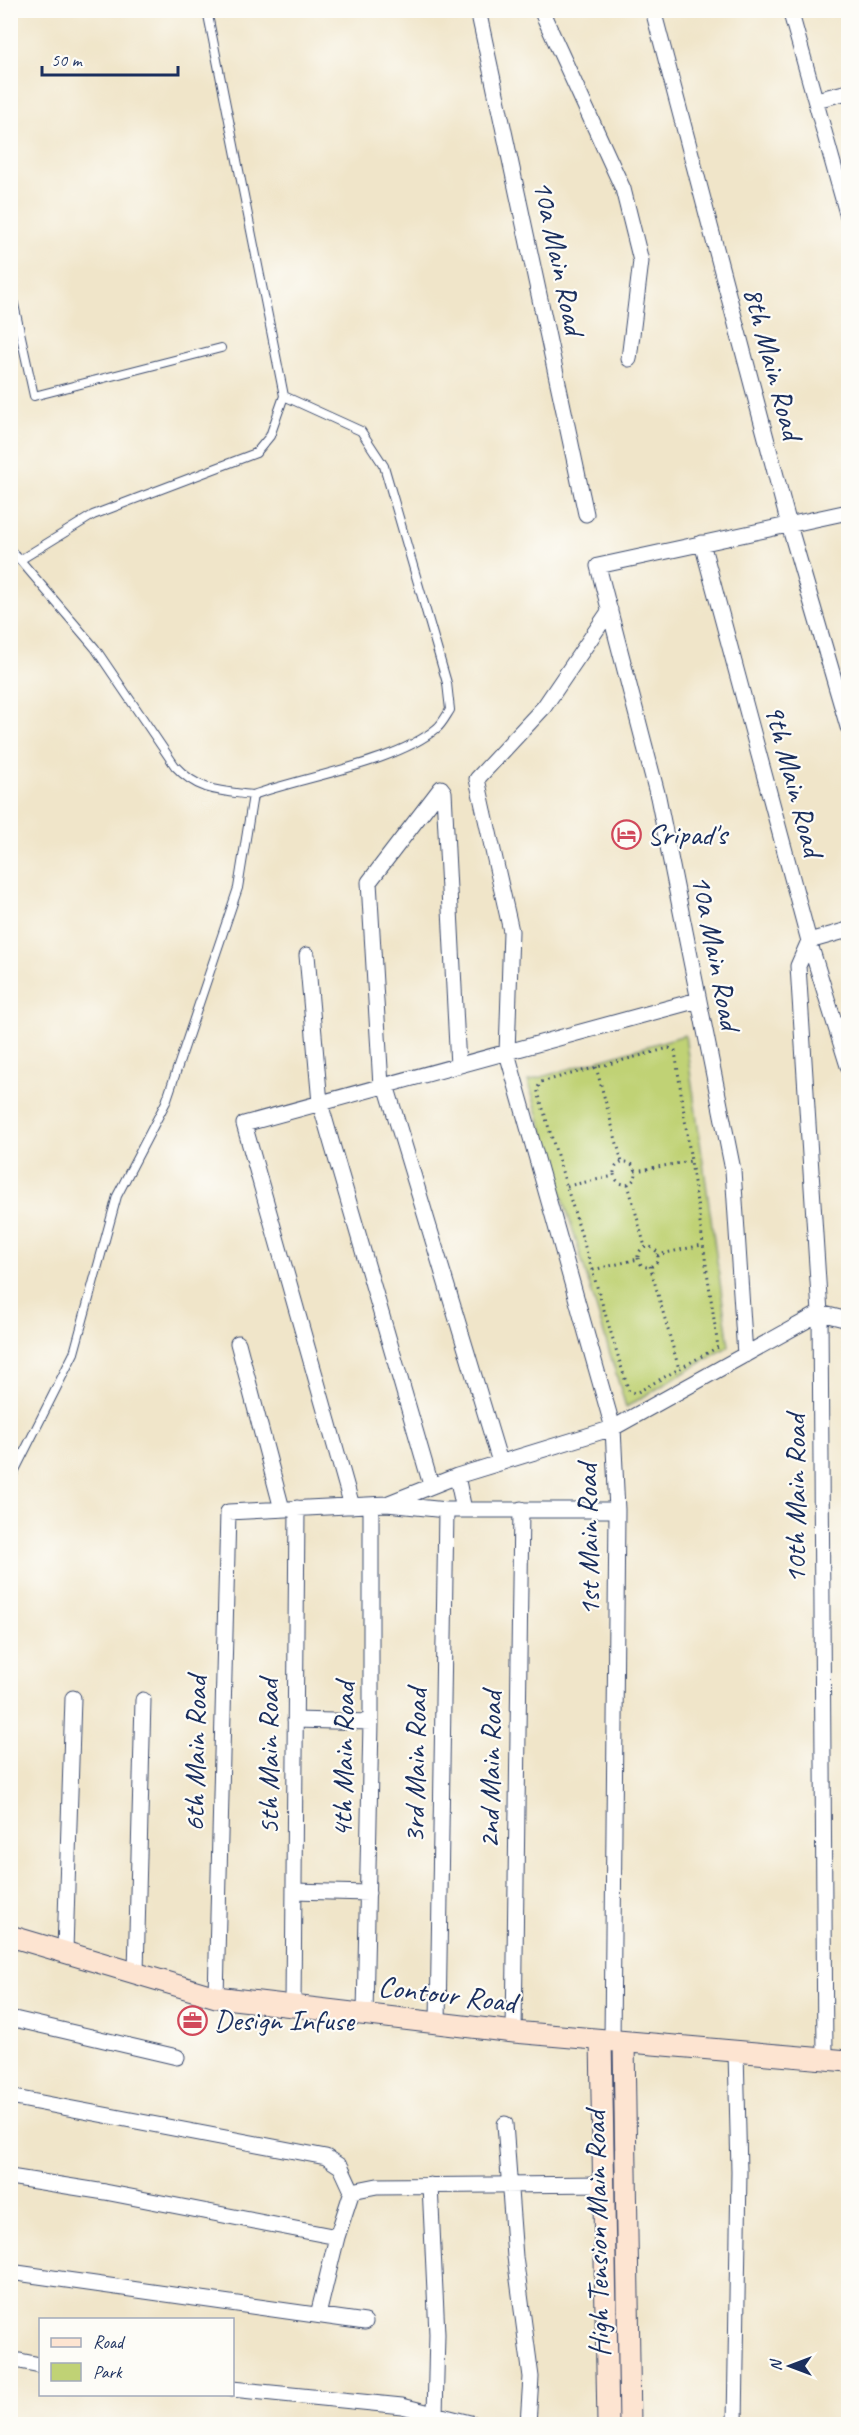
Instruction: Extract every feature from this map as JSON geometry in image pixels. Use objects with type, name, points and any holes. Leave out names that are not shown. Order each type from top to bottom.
[{"type":"main road","name":"Contour Road","points":[[10,1936],[65,1950],[216,1997],[612,2042],[849,2061]]},
{"type":"main road","points":[[608,2424],[605,2184],[612,2042]]},
{"type":"main road","name":"High Tension Main Road","points":[[612,2042],[630,2424]]},
{"type":"street","name":"10a Main Road","points":[[478,10],[586,514]]},
{"type":"street","points":[[542,10],[623,189],[641,261],[629,359]]},
{"type":"street","name":"8th Main Road","points":[[653,10],[789,525],[849,727]]},
{"type":"street","points":[[790,10],[849,217]]},
{"type":"street","points":[[816,100],[849,92]]},
{"type":"street","points":[[702,543],[849,512]]},
{"type":"street","name":"10a Main Road","points":[[702,543],[598,566],[658,797],[733,1170],[745,1355]]},
{"type":"street","name":"9th Main Road","points":[[702,543],[809,941],[849,1065]]},
{"type":"street","name":"1st Main Road","points":[[610,610],[544,707],[477,779],[511,931],[507,1053],[613,1428],[617,1510],[612,2042]]},
{"type":"street","points":[[458,1066],[444,792],[441,788],[369,882],[384,1085],[500,1462]]},
{"type":"street","points":[[809,941],[849,930]]},
{"type":"street","name":"10th Main Road","points":[[809,941],[798,966],[820,1313],[825,2059]]},
{"type":"street","points":[[307,955],[320,1102],[431,1485]]},
{"type":"street","points":[[352,1506],[244,1124],[698,1000]]},
{"type":"street","points":[[379,1505],[500,1462],[613,1428],[820,1313],[849,1320]]},
{"type":"street","name":"5th Main Road","points":[[238,1343],[290,1509],[295,1720],[293,2006]]},
{"type":"street","points":[[458,1476],[464,1510]]},
{"type":"street","points":[[290,1509],[379,1505],[446,1510],[617,1510]]},
{"type":"street","name":"4th Main Road","points":[[365,2014],[371,1722],[379,1505]]},
{"type":"street","name":"6th Main Road","points":[[216,1997],[228,1512],[290,1509]]},
{"type":"street","name":"2nd Main Road","points":[[514,2032],[520,1509]]},
{"type":"street","name":"3rd Main Road","points":[[438,2023],[446,1510]]},
{"type":"street","points":[[65,1950],[73,1698]]},
{"type":"street","points":[[136,1972],[142,1700]]},
{"type":"street","points":[[295,1720],[371,1722]]},
{"type":"street","points":[[294,1891],[368,1893]]},
{"type":"street","points":[[10,2018],[177,2056]]},
{"type":"street","points":[[735,2424],[739,2171],[736,2052]]},
{"type":"street","points":[[10,2097],[82,2108],[326,2157],[341,2167],[352,2191],[337,2237],[318,2315]]},
{"type":"street","points":[[505,2124],[515,2257],[531,2377],[528,2424]]},
{"type":"street","points":[[10,2177],[105,2192],[337,2237]]},
{"type":"street","points":[[352,2191],[376,2186],[605,2184]]},
{"type":"street","points":[[430,2185],[437,2334],[435,2415]]},
{"type":"street","points":[[10,2272],[365,2322]]},
{"type":"street","points":[[10,2359],[39,2365]]},
{"type":"street","points":[[234,2389],[402,2406],[474,2424]]},
{"type":"lane","points":[[20,560],[93,514],[256,453],[270,436],[284,396],[207,10]]},
{"type":"lane","points":[[10,286],[34,396],[221,348]]},
{"type":"lane","points":[[10,550],[95,648],[175,766],[189,782],[214,790],[254,795],[290,782],[351,766],[415,743],[438,727],[450,710],[447,683],[384,466],[361,431],[333,416],[284,396]]},
{"type":"lane","points":[[10,1479],[74,1353],[117,1196],[166,1102],[238,888],[254,795]]},
{"type":"path","points":[[669,1048],[675,1051],[718,1347],[636,1393],[629,1392],[537,1089],[541,1082],[596,1067],[669,1048]]},
{"type":"path","points":[[596,1067],[622,1162]]},
{"type":"path","points":[[635,1171],[691,1161]]},
{"type":"path","points":[[622,1162],[630,1163],[635,1171],[634,1178],[628,1184],[620,1183],[615,1176],[615,1168],[622,1162]]},
{"type":"path","points":[[567,1186],[615,1176]]},
{"type":"path","points":[[628,1184],[645,1247]]},
{"type":"path","points":[[657,1255],[703,1245]]},
{"type":"path","points":[[645,1247],[653,1248],[657,1255],[656,1262],[650,1266],[643,1266],[638,1259],[639,1252],[645,1247]]},
{"type":"path","points":[[592,1270],[638,1259]]},
{"type":"path","points":[[650,1266],[679,1369]]},
{"type":"green space","points":[[685,1035],[729,1346],[626,1407],[528,1081]]},
{"type":"place","name":"Sripad's","points":[[626,834]]},
{"type":"place","name":"Design Infuse","points":[[193,2020]]}]
